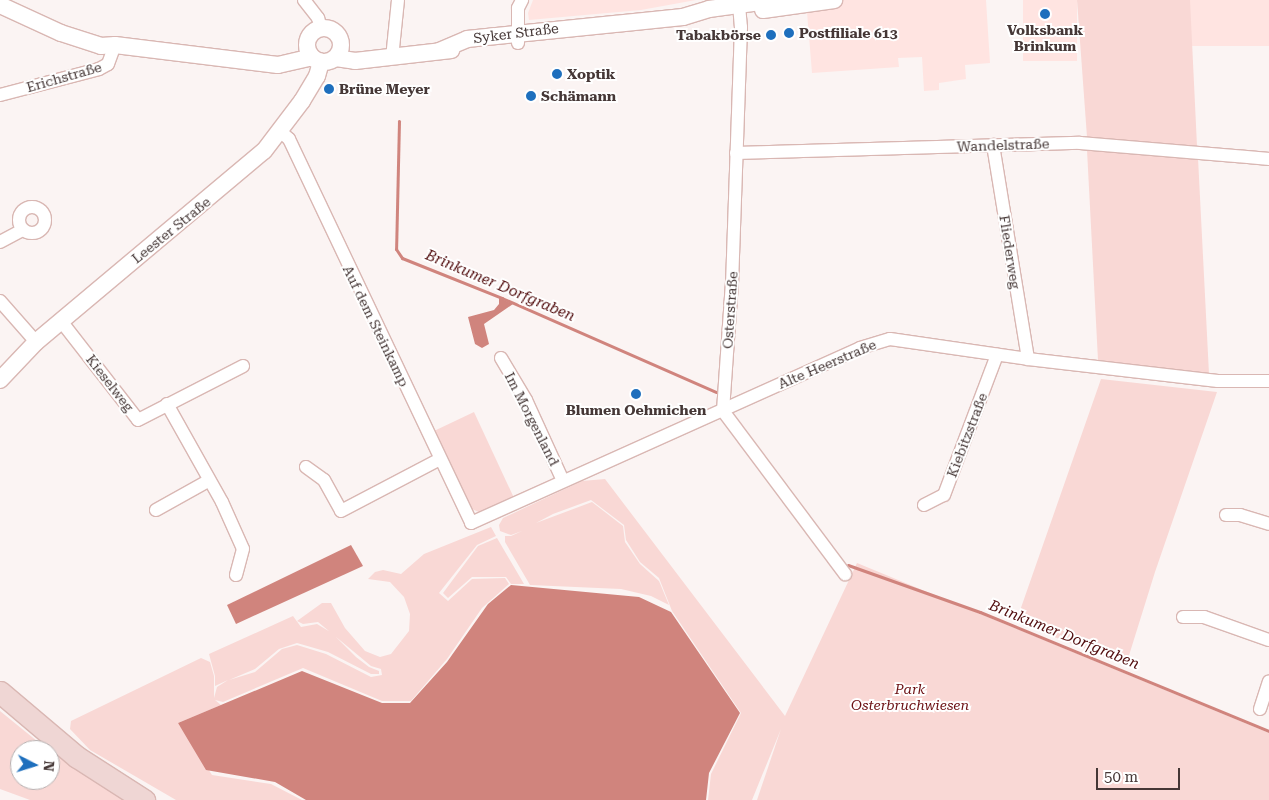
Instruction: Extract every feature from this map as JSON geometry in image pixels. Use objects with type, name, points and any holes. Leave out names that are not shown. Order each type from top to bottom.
[{"type":"highway","points":[[0,692],[77,757],[144,800]]},
{"type":"street","points":[[304,0],[318,18],[321,28]]},
{"type":"street","points":[[392,58],[398,0]]},
{"type":"street","points":[[517,38],[522,0]]},
{"type":"street","name":"Syker Straße","points":[[740,9],[776,0]]},
{"type":"street","name":"Syker Straße","points":[[324,54],[392,58],[439,51],[467,39],[517,38],[595,26],[692,16],[709,9],[740,9],[834,0]]},
{"type":"street","points":[[0,6],[39,22],[103,36],[114,45],[155,52],[259,62],[286,56],[324,54]]},
{"type":"street","name":"Osterstraße","points":[[723,411],[732,282],[740,9]]},
{"type":"street","points":[[321,28],[309,38],[324,54]]},
{"type":"street","points":[[321,28],[335,32],[324,54]]},
{"type":"street","name":"Erichstraße","points":[[0,95],[99,69],[108,64],[114,45]]},
{"type":"street","name":"Leester Straße","points":[[0,380],[36,342],[238,175],[280,131],[318,76],[324,54]]},
{"type":"street","name":"Auf dem Steinkamp","points":[[280,131],[289,139],[471,523]]},
{"type":"street","name":"Wandelstraße","points":[[736,154],[993,145],[1112,144],[1269,159]]},
{"type":"street","name":"Fliederweg","points":[[993,145],[1028,359]]},
{"type":"street","points":[[0,242],[23,230]]},
{"type":"street","points":[[0,301],[36,342]]},
{"type":"street","name":"Kieselweg","points":[[61,321],[138,420],[243,366]]},
{"type":"street","name":"Alte Heerstraße","points":[[471,523],[860,348],[890,339],[1028,359],[1218,381],[1269,381]]},
{"type":"street","name":"Kiebitzstraße","points":[[924,505],[944,495],[997,354]]},
{"type":"street","name":"Im Morgenland","points":[[501,358],[526,400],[562,481]]},
{"type":"street","points":[[167,404],[208,482],[222,502],[243,549],[236,575]]},
{"type":"street","points":[[723,411],[845,574]]},
{"type":"street","points":[[306,467],[324,480],[340,511],[440,459]]},
{"type":"street","points":[[156,510],[208,482]]},
{"type":"street","points":[[1226,515],[1240,515],[1269,524]]},
{"type":"street","points":[[1184,617],[1204,617],[1269,640]]},
{"type":"street","points":[[1260,709],[1269,681]]},
{"type":"shaded area","points":[[533,0],[696,0],[641,10],[529,20],[528,13]]},
{"type":"shaded area","points":[[806,0],[986,0],[990,63],[965,65],[966,79],[939,83],[939,90],[924,91],[922,57],[898,58],[899,67],[812,73]]},
{"type":"shaded area","points":[[1023,0],[1077,0],[1077,61],[1023,61]]},
{"type":"shaded area","points":[[1190,0],[1269,0],[1269,46],[1190,46]]},
{"type":"shaded area","points":[[499,298],[513,304],[484,324],[489,344],[482,348],[475,344],[468,317],[494,310],[499,304]]},
{"type":"shaded area","points":[[351,545],[363,566],[236,624],[227,605]]},
{"type":"shaded area","points":[[511,585],[639,597],[671,612],[740,713],[709,773],[706,800],[306,800],[275,782],[206,770],[178,723],[302,671],[382,703],[410,703],[447,662],[488,604]]},
{"type":"green space","points":[[1077,0],[1190,0],[1197,146],[1087,137]]},
{"type":"green space","points":[[1087,150],[1198,158],[1209,374],[1098,360]]},
{"type":"green space","points":[[1101,379],[1217,392],[1155,572],[1126,665],[1016,622]]},
{"type":"green space","points":[[474,412],[514,498],[481,513],[472,509],[434,431]]},
{"type":"green space","name":"Park Osterbruchwiesen","points":[[605,479],[785,716],[857,563],[1269,733],[1269,800],[757,800],[781,729],[752,800],[708,800],[711,774],[741,713],[672,611],[659,578],[640,562],[626,540],[624,525],[591,500],[553,514],[536,523],[592,502],[623,526],[625,542],[640,564],[659,581],[669,605],[651,596],[621,589],[530,585],[505,542],[505,536],[511,536],[522,531],[511,535],[500,531],[499,525],[503,518],[582,481]]},
{"type":"green space","points":[[491,527],[496,536],[477,545],[439,593],[448,601],[472,579],[505,578],[509,584],[482,608],[447,659],[411,701],[382,701],[303,668],[223,702],[215,700],[221,705],[178,723],[212,775],[271,784],[302,800],[176,800],[90,750],[70,729],[71,721],[201,658],[210,662],[214,676],[214,698],[217,687],[228,680],[215,686],[215,676],[209,654],[293,616],[301,627],[317,624],[329,631],[318,622],[303,624],[297,621],[322,603],[331,603],[345,628],[365,651],[380,657],[391,654],[409,631],[410,614],[404,597],[390,582],[368,579],[375,572],[383,570],[401,574],[424,554]],"holes":[[[336,637],[371,666],[381,669],[382,675],[371,677],[326,654],[297,645],[282,649],[255,672],[229,680],[255,669],[279,649],[297,643],[328,652],[371,674],[379,674],[379,671],[369,667],[356,657]]]},
{"type":"green space","points":[[497,538],[524,584],[511,584],[506,577],[472,577],[448,598],[443,593],[478,546]]},
{"type":"green space","points":[[0,711],[36,740],[10,740],[10,790],[60,790],[60,757],[127,800],[30,800],[0,789]]},
{"type":"waterway","name":"Brinkumer Dorfgraben","points":[[399,121],[396,249],[402,258],[502,298],[716,392]]},
{"type":"waterway","name":"Brinkumer Dorfgraben","points":[[848,565],[980,612],[1269,731]]},
{"type":"place","name":"Volksbank Brinkum","points":[[1045,14]]},
{"type":"place","name":"Postfiliale 613","points":[[789,33]]},
{"type":"place","name":"Tabakbörse","points":[[771,35]]},
{"type":"place","name":"Xoptik","points":[[557,74]]},
{"type":"place","name":"Brüne Meyer","points":[[329,89]]},
{"type":"place","name":"Schämann","points":[[531,96]]},
{"type":"place","name":"Blumen Oehmichen","points":[[636,394]]}]
